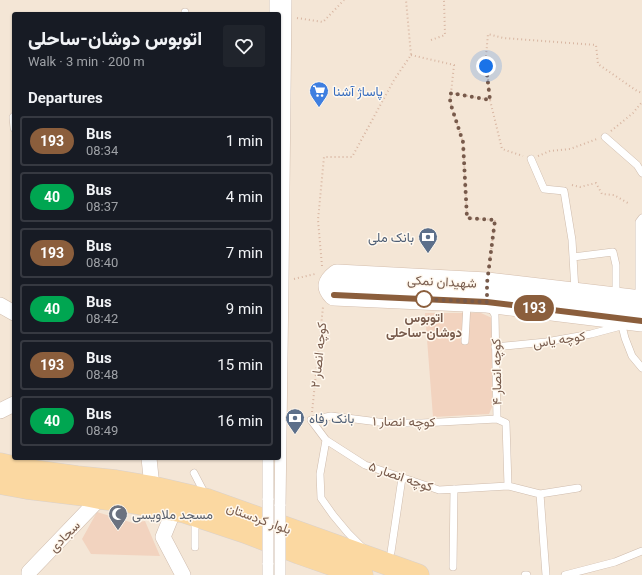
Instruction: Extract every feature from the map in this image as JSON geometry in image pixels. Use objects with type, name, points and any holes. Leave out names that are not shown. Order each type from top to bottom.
[{"type":"main road","name":"شهیدان نمکی","points":[[333,281],[481,295],[621,322],[642,321]]},
{"type":"main road","name":"شهیدان نمکی","points":[[481,295],[575,293],[640,301]]},
{"type":"main road","name":"بلوار کردستان","points":[[0,464],[26,470],[152,487],[192,508],[245,532],[362,575]]},
{"type":"main road","name":"بلوار کردستان","points":[[0,484],[100,498],[192,508],[390,558],[418,575]]},
{"type":"street","points":[[275,0],[279,12]]},
{"type":"street","points":[[281,12],[286,0]]},
{"type":"street","points":[[281,104],[283,281],[281,419]]},
{"type":"street","points":[[0,305],[12,312]]},
{"type":"street","points":[[0,410],[12,405]]},
{"type":"street","points":[[149,460],[152,487]]},
{"type":"street","points":[[268,460],[268,575]]},
{"type":"street","points":[[280,575],[281,460]]},
{"type":"street","name":"سجادی","points":[[28,575],[29,572],[100,498]]},
{"type":"street","points":[[183,575],[163,537],[192,508]]},
{"type":"lane","points":[[605,137],[637,165],[642,173]]},
{"type":"lane","points":[[531,159],[544,189],[564,191],[572,240],[575,293]]},
{"type":"lane","points":[[640,301],[639,222],[642,218]]},
{"type":"lane","points":[[573,257],[613,252],[616,265],[616,298]]},
{"type":"lane","points":[[465,341],[481,295]]},
{"type":"lane","name":"کوچه انصار ۴","points":[[481,295],[495,315],[497,419],[506,423],[508,486]]},
{"type":"lane","points":[[621,322],[624,338],[632,356],[642,368]]},
{"type":"lane","name":"کوچه یاس","points":[[496,347],[546,342],[591,334],[621,322]]},
{"type":"lane","name":"کوچه انصار ۱","points":[[311,420],[331,416],[386,423],[422,423],[497,419]]},
{"type":"lane","name":"کوچه انصار ۵","points":[[311,420],[326,440],[365,465],[439,490],[508,486],[540,494]]},
{"type":"lane","points":[[326,440],[320,474],[321,498],[348,533],[363,548],[390,558],[402,478]]},
{"type":"lane","points":[[194,474],[192,508],[195,547]]},
{"type":"lane","points":[[546,575],[540,494],[578,488]]},
{"type":"lane","points":[[453,567],[454,489]]},
{"type":"lane","points":[[565,575],[616,562],[642,551]]},
{"type":"path","points":[[281,15],[323,22],[344,0]]},
{"type":"path","points":[[333,281],[323,268],[318,220],[324,157],[352,157],[394,80],[411,55],[406,0]]},
{"type":"path","points":[[431,40],[446,35],[444,0]]},
{"type":"path","points":[[642,93],[598,64],[596,45],[503,38],[488,34],[486,56],[490,100],[502,149],[531,159],[550,151],[570,149],[605,137],[633,113],[642,102]]},
{"type":"path","points":[[411,55],[454,65],[450,102],[463,142],[467,218],[495,220],[481,295]]},
{"type":"path","points":[[451,93],[490,100]]},
{"type":"path","points":[[554,190],[566,184],[580,187],[596,182],[602,194],[614,195],[628,203]]},
{"type":"path","points":[[283,281],[317,274],[333,281]]},
{"type":"path","name":"کوچه انصار ۲","points":[[311,420],[323,301],[333,281]]},
{"type":"path","points":[[281,419],[311,420]]},
{"type":"shaded area","points":[[0,0],[642,0],[642,575],[0,575]]},
{"type":"building","points":[[425,313],[481,313],[492,318],[492,407],[489,414],[433,417]]},
{"type":"building","name":"مسجد ملاویسی","points":[[97,512],[133,523],[145,521],[160,556],[91,554],[82,539]]},
{"type":"bus line","name":"193","points":[[334,295],[487,302],[642,321]]},
{"type":"place","name":"پاساژ آشنا","points":[[319,108]]},
{"type":"place","name":"بانک ملی","points":[[428,254]]},
{"type":"place","name":"اتوبوس دوشان-ساحلی","points":[[424,299]]},
{"type":"place","name":"بانک رفاه","points":[[295,435]]},
{"type":"place","name":"مسجد ملاویسی","points":[[118,531]]},
{"type":"route","points":[[424,299],[487,302],[487,283],[495,220],[467,218],[463,142],[450,102],[451,93],[490,100],[486,66]]}]
